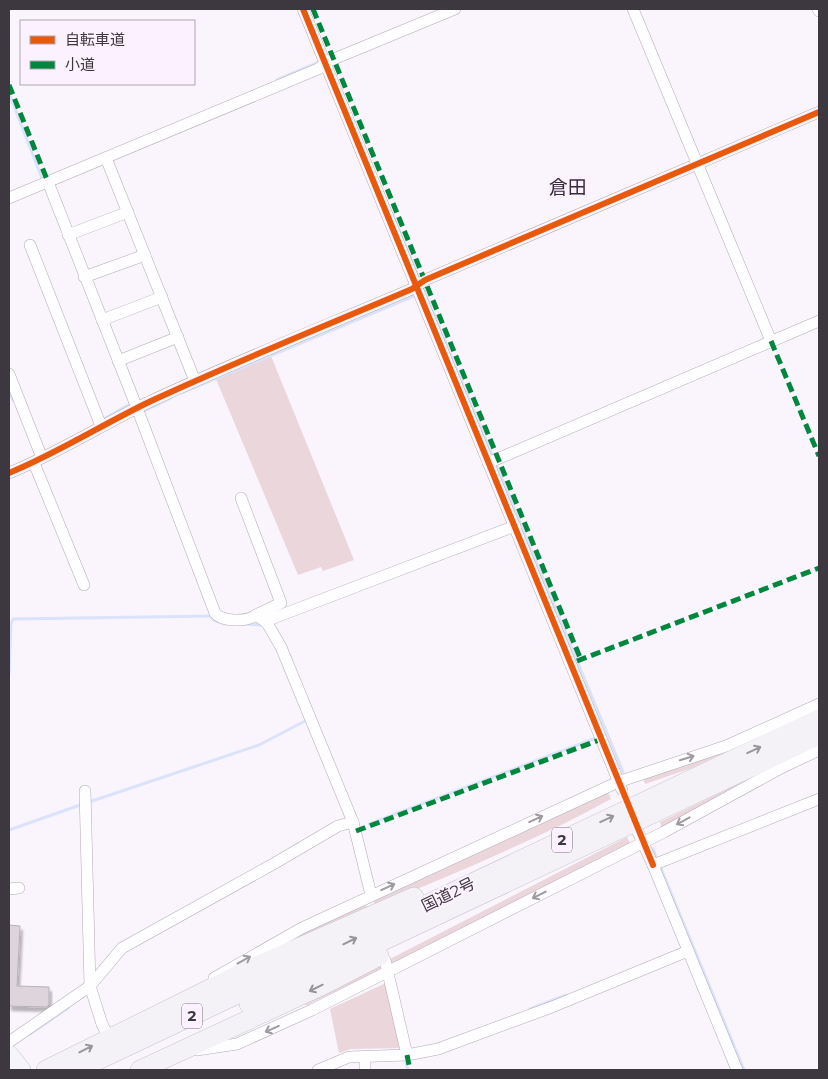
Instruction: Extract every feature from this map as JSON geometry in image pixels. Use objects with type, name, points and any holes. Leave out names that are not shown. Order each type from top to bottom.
[{"type":"highway","name":"国道2号","points":[[108,1070],[532,854],[819,719]]},
{"type":"highway","name":"国道2号","points":[[77,1070],[309,968],[670,805],[819,735]]},
{"type":"highway","points":[[140,1070],[283,1004],[511,890],[670,805]]},
{"type":"highway","points":[[46,1070],[126,1029],[298,947],[506,857],[532,854]]},
{"type":"main road","points":[[9,1055],[21,1070]]},
{"type":"street","points":[[303,9],[329,62],[420,284],[620,786]]},
{"type":"street","points":[[9,198],[455,9]]},
{"type":"street","points":[[633,9],[771,341]]},
{"type":"street","points":[[9,473],[100,423],[697,163],[819,112]]},
{"type":"street","points":[[106,158],[195,381]]},
{"type":"street","points":[[48,182],[215,613],[224,618],[271,620],[515,526]]},
{"type":"street","points":[[68,235],[128,212]]},
{"type":"street","points":[[30,245],[100,423]]},
{"type":"street","points":[[84,277],[145,254]]},
{"type":"street","points":[[102,320],[162,296]]},
{"type":"street","points":[[492,462],[819,321]]},
{"type":"street","points":[[118,361],[178,337]]},
{"type":"street","points":[[9,374],[84,586]]},
{"type":"street","points":[[241,498],[281,603],[263,620]]},
{"type":"street","points":[[263,620],[281,647],[354,822],[372,909]]},
{"type":"street","points":[[126,1029],[302,928],[370,895],[620,786],[734,743],[819,704]]},
{"type":"street","points":[[169,1056],[237,1044],[363,985],[386,966],[641,837],[819,750]]},
{"type":"street","points":[[85,799],[90,986],[108,1038]]},
{"type":"street","points":[[656,864],[819,799]]},
{"type":"street","points":[[9,1042],[90,986],[122,948],[338,826],[354,822]]},
{"type":"street","points":[[641,837],[656,864],[688,951],[737,1070]]},
{"type":"street","points":[[318,1070],[349,1057],[423,1053],[459,1042],[688,951]]},
{"type":"street","points":[[386,966],[407,1055]]},
{"type":"street","points":[[283,1004],[308,1006],[363,985]]},
{"type":"street","points":[[365,1057],[365,1070]]},
{"type":"shaded area","points":[[271,356],[354,560],[323,571],[321,567],[298,575],[216,379]]},
{"type":"shaded area","points":[[740,745],[692,768],[645,784],[642,776]]},
{"type":"shaded area","points":[[750,778],[662,829],[660,822]]},
{"type":"shaded area","points":[[607,790],[611,799],[553,829],[374,907],[374,897]]},
{"type":"shaded area","points":[[627,837],[631,845],[392,965],[388,960]]},
{"type":"shaded area","points":[[363,905],[369,907],[262,955],[298,934]]},
{"type":"shaded area","points":[[383,962],[382,969],[307,1005],[303,1004]]},
{"type":"shaded area","points":[[386,983],[401,1048],[351,1049],[339,1053],[330,1009]]},
{"type":"building","points":[[9,925],[20,926],[17,986],[49,987],[49,1005],[46,1007],[9,1006]]},
{"type":"waterway","points":[[277,80],[319,62]]},
{"type":"waterway","points":[[9,93],[43,181]]},
{"type":"waterway","points":[[392,213],[623,772]]},
{"type":"waterway","points":[[181,393],[414,296]]},
{"type":"waterway","points":[[9,389],[13,400]]},
{"type":"waterway","points":[[142,412],[171,398]]},
{"type":"waterway","points":[[102,420],[130,404]]},
{"type":"waterway","points":[[211,616],[214,620],[224,624]]},
{"type":"waterway","points":[[9,674],[11,624],[13,619],[211,616]]},
{"type":"waterway","points":[[243,624],[261,625],[263,622]]},
{"type":"waterway","points":[[89,802],[259,745],[307,720]]},
{"type":"waterway","points":[[369,824],[596,738]]},
{"type":"waterway","points":[[9,830],[83,804]]},
{"type":"waterway","points":[[653,849],[657,860]]},
{"type":"waterway","points":[[660,866],[744,1070]]},
{"type":"waterway","points":[[530,1009],[566,995]]},
{"type":"waterway","points":[[30,1034],[68,1008]]},
{"type":"waterway","points":[[405,1058],[408,1070]]},
{"type":"marked path","points":[[313,9],[581,660]]},
{"type":"marked path","points":[[9,85],[48,182]]},
{"type":"marked path","points":[[771,341],[819,456]]},
{"type":"marked path","points":[[577,661],[819,568]]},
{"type":"marked path","points":[[356,831],[602,739]]},
{"type":"marked path","points":[[407,1055],[410,1070]]},
{"type":"cycle path","points":[[303,9],[653,865]]},
{"type":"cycle path","points":[[9,473],[45,457],[133,410],[183,386],[412,289],[425,280],[819,112]]},
{"type":"district","name":"倉田","points":[[568,187]]}]
